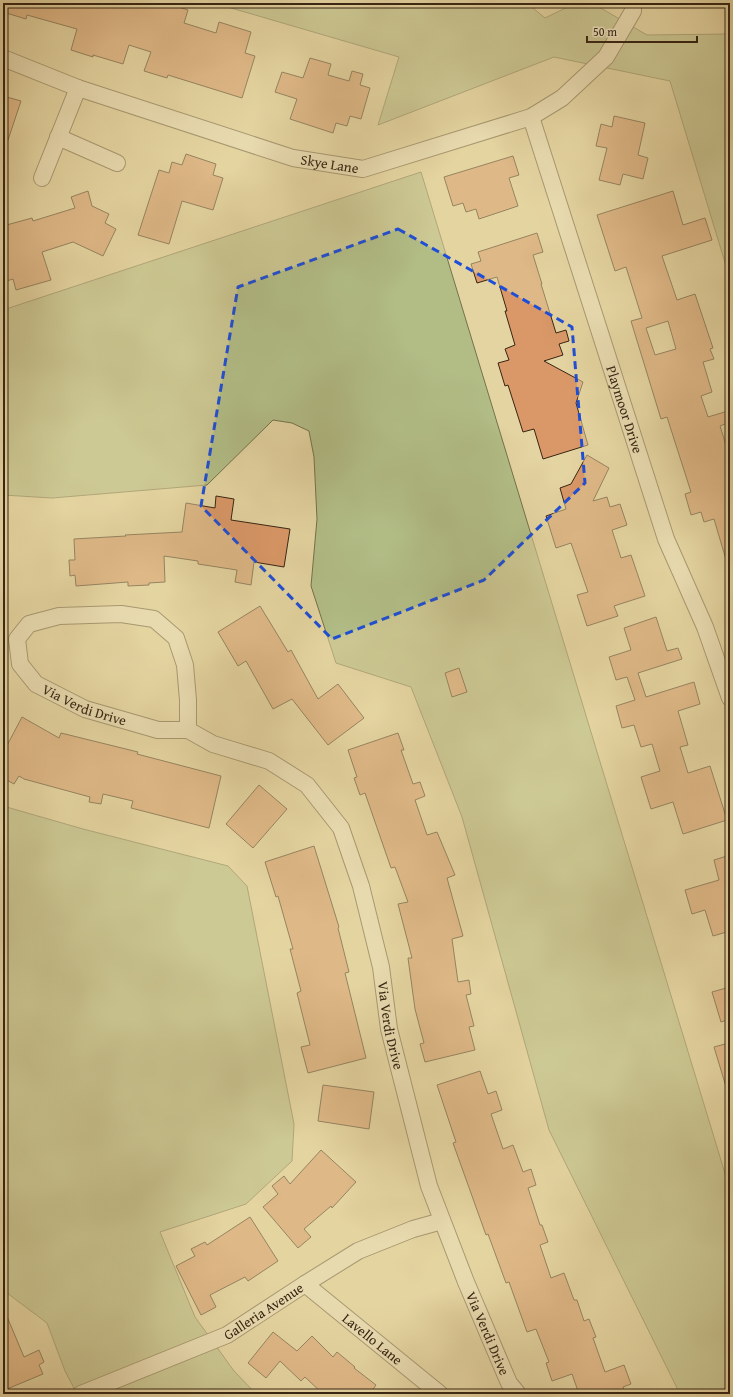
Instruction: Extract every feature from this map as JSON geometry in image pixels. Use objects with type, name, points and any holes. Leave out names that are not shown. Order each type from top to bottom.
[{"type":"street","name":"Skye Lane","points":[[3,58],[78,88],[293,158],[363,169],[531,117],[562,98],[606,57],[633,11],[633,3]]},
{"type":"street","points":[[42,178],[78,88]]},
{"type":"street","name":"Playmoor Drive","points":[[531,117],[666,539],[705,627],[730,698]]},
{"type":"street","points":[[58,137],[117,162]]},
{"type":"street","name":"Via Verdi Drive","points":[[188,730],[188,700],[185,665],[176,638],[154,619],[121,614],[59,616],[30,624],[17,639],[20,664],[36,684],[85,709],[158,730],[188,730],[214,744],[269,761],[307,785],[341,828],[361,886],[381,967],[389,1029],[429,1186],[466,1282],[509,1383],[518,1394]]},
{"type":"street","name":"Galleria Avenue","points":[[81,1394],[227,1335],[358,1251],[413,1229],[442,1221]]},
{"type":"street","name":"Lavello Lane","points":[[305,1284],[440,1394]]},
{"type":"highlighted area","points":[[398,229],[572,327],[585,483],[484,580],[332,639],[201,506],[238,287]]},
{"type":"green space","points":[[214,3],[527,3],[545,18],[576,3],[592,3],[647,35],[730,34],[730,279],[670,81],[554,57],[378,125],[399,57]]},
{"type":"green space","points":[[421,172],[730,1190],[730,1394],[680,1394],[549,1130],[462,817],[411,687],[336,663],[311,586],[317,519],[314,457],[309,431],[292,423],[273,420],[207,485],[52,498],[3,495],[3,310]]},
{"type":"green space","points":[[3,806],[83,829],[228,866],[247,886],[294,1124],[292,1161],[246,1204],[160,1232],[195,1317],[234,1371],[256,1394],[77,1394],[65,1371],[47,1323],[3,1290]]},
{"type":"building","points":[[3,3],[167,3],[188,10],[184,23],[216,33],[219,22],[251,32],[245,53],[255,56],[242,98],[168,75],[167,78],[144,71],[151,52],[129,45],[123,64],[71,50],[77,29],[27,15],[26,19],[3,12]]},
{"type":"building","points":[[310,58],[331,64],[328,75],[349,81],[352,71],[363,74],[360,85],[370,88],[361,119],[350,116],[347,126],[336,123],[333,133],[290,119],[297,99],[275,92],[282,72],[303,78]]},
{"type":"building","points":[[3,96],[21,101],[5,149],[3,149]]},
{"type":"building","points":[[614,116],[645,123],[638,155],[648,158],[643,179],[623,174],[620,185],[599,180],[607,148],[596,146],[601,124],[612,127]]},
{"type":"building","points":[[186,154],[216,164],[213,175],[223,178],[213,210],[182,201],[169,244],[138,235],[159,170],[169,173],[172,162],[182,165]]},
{"type":"building","points":[[513,156],[519,175],[509,178],[518,206],[479,219],[476,209],[466,212],[463,203],[453,206],[444,177]]},
{"type":"building","points":[[88,191],[92,206],[109,214],[105,223],[116,229],[103,256],[73,242],[42,252],[51,280],[16,290],[13,279],[3,282],[3,226],[32,218],[33,221],[75,208],[71,197]]},
{"type":"building","points":[[673,191],[683,225],[705,218],[712,240],[662,256],[677,300],[695,294],[713,348],[710,349],[714,359],[703,362],[712,392],[701,396],[708,417],[728,411],[730,418],[730,422],[720,426],[730,458],[730,562],[727,563],[714,519],[704,522],[701,512],[691,515],[685,494],[691,492],[667,417],[661,419],[631,321],[642,318],[626,267],[615,271],[597,215]],"holes":[[[668,321],[676,349],[655,355],[646,328]]]},
{"type":"building","points":[[537,233],[543,252],[533,255],[541,284],[556,333],[566,330],[569,341],[559,344],[563,355],[544,361],[583,382],[576,403],[588,445],[543,459],[534,429],[523,432],[508,385],[505,386],[498,363],[509,360],[505,349],[515,345],[497,277],[477,283],[471,264],[481,261],[478,252]]},
{"type":"building","points":[[587,455],[609,468],[593,501],[607,497],[610,507],[620,504],[627,525],[612,530],[621,558],[631,555],[645,596],[614,606],[618,616],[587,626],[577,595],[588,592],[571,543],[556,548],[546,516],[566,509],[560,488],[571,484]]},
{"type":"building","points":[[216,496],[234,499],[231,520],[290,529],[284,567],[254,562],[251,585],[235,582],[237,570],[198,564],[198,561],[164,556],[165,582],[149,583],[149,585],[128,586],[128,582],[76,586],[75,575],[70,576],[69,560],[75,560],[74,539],[182,532],[186,503],[215,508]]},
{"type":"building","points":[[260,606],[288,652],[291,650],[318,699],[338,684],[364,718],[328,745],[292,699],[273,709],[246,661],[238,666],[218,632]]},
{"type":"building","points":[[656,617],[667,651],[678,648],[682,659],[638,673],[646,697],[694,682],[700,704],[678,711],[688,745],[680,747],[688,773],[710,766],[727,820],[683,834],[673,802],[651,809],[641,777],[660,771],[652,744],[641,747],[634,725],[622,728],[616,706],[635,700],[627,677],[616,680],[609,657],[631,650],[624,628]]},
{"type":"building","points":[[459,668],[467,692],[452,697],[445,673]]},
{"type":"building","points":[[22,717],[59,738],[61,733],[138,752],[137,754],[221,776],[209,828],[131,808],[133,801],[103,794],[101,804],[89,802],[90,797],[24,779],[19,776],[14,784],[3,778],[3,753]]},
{"type":"building","points":[[398,733],[404,750],[401,750],[413,784],[420,782],[425,796],[415,800],[427,835],[437,832],[455,875],[447,878],[463,936],[452,939],[458,982],[469,980],[471,994],[466,995],[474,1026],[469,1027],[475,1050],[425,1062],[420,1044],[424,1043],[415,1009],[408,958],[412,958],[398,904],[408,902],[395,867],[391,868],[365,793],[360,795],[354,778],[357,777],[348,750]]},
{"type":"building","points":[[259,785],[287,809],[253,848],[226,824]]},
{"type":"building","points":[[314,846],[339,927],[349,972],[345,973],[366,1058],[308,1073],[301,1047],[310,1045],[297,993],[301,991],[290,949],[293,949],[278,896],[276,897],[265,862]]},
{"type":"building","points":[[730,855],[730,931],[713,936],[705,910],[692,914],[685,890],[719,880],[714,860]]},
{"type":"building","points":[[730,987],[730,1019],[721,1022],[712,992]]},
{"type":"building","points":[[725,1044],[730,1059],[730,1090],[727,1090],[714,1047]]},
{"type":"building","points":[[480,1071],[488,1094],[496,1091],[502,1110],[491,1114],[503,1149],[513,1145],[523,1172],[531,1169],[536,1185],[528,1188],[540,1225],[542,1225],[548,1242],[540,1245],[551,1278],[564,1273],[574,1300],[577,1300],[584,1321],[589,1319],[596,1337],[593,1338],[605,1372],[624,1365],[631,1384],[623,1387],[626,1394],[579,1394],[572,1374],[552,1381],[546,1363],[549,1362],[536,1329],[527,1332],[509,1282],[506,1283],[488,1234],[486,1235],[453,1143],[456,1142],[437,1085]]},
{"type":"building","points":[[323,1085],[374,1092],[369,1129],[318,1121]]},
{"type":"building","points":[[321,1150],[356,1182],[332,1208],[331,1206],[304,1229],[311,1237],[298,1248],[263,1207],[278,1194],[272,1186],[284,1176],[290,1184]]},
{"type":"building","points":[[250,1217],[278,1261],[248,1281],[245,1277],[210,1295],[216,1307],[201,1315],[176,1266],[195,1256],[191,1249],[205,1242],[207,1245]]},
{"type":"building","points":[[3,1307],[24,1357],[39,1350],[44,1362],[39,1365],[43,1374],[7,1389],[3,1379]]},
{"type":"building","points":[[273,1332],[297,1351],[312,1336],[333,1357],[337,1352],[355,1367],[354,1368],[376,1385],[370,1394],[323,1394],[305,1377],[301,1381],[280,1361],[266,1378],[248,1363]]}]
